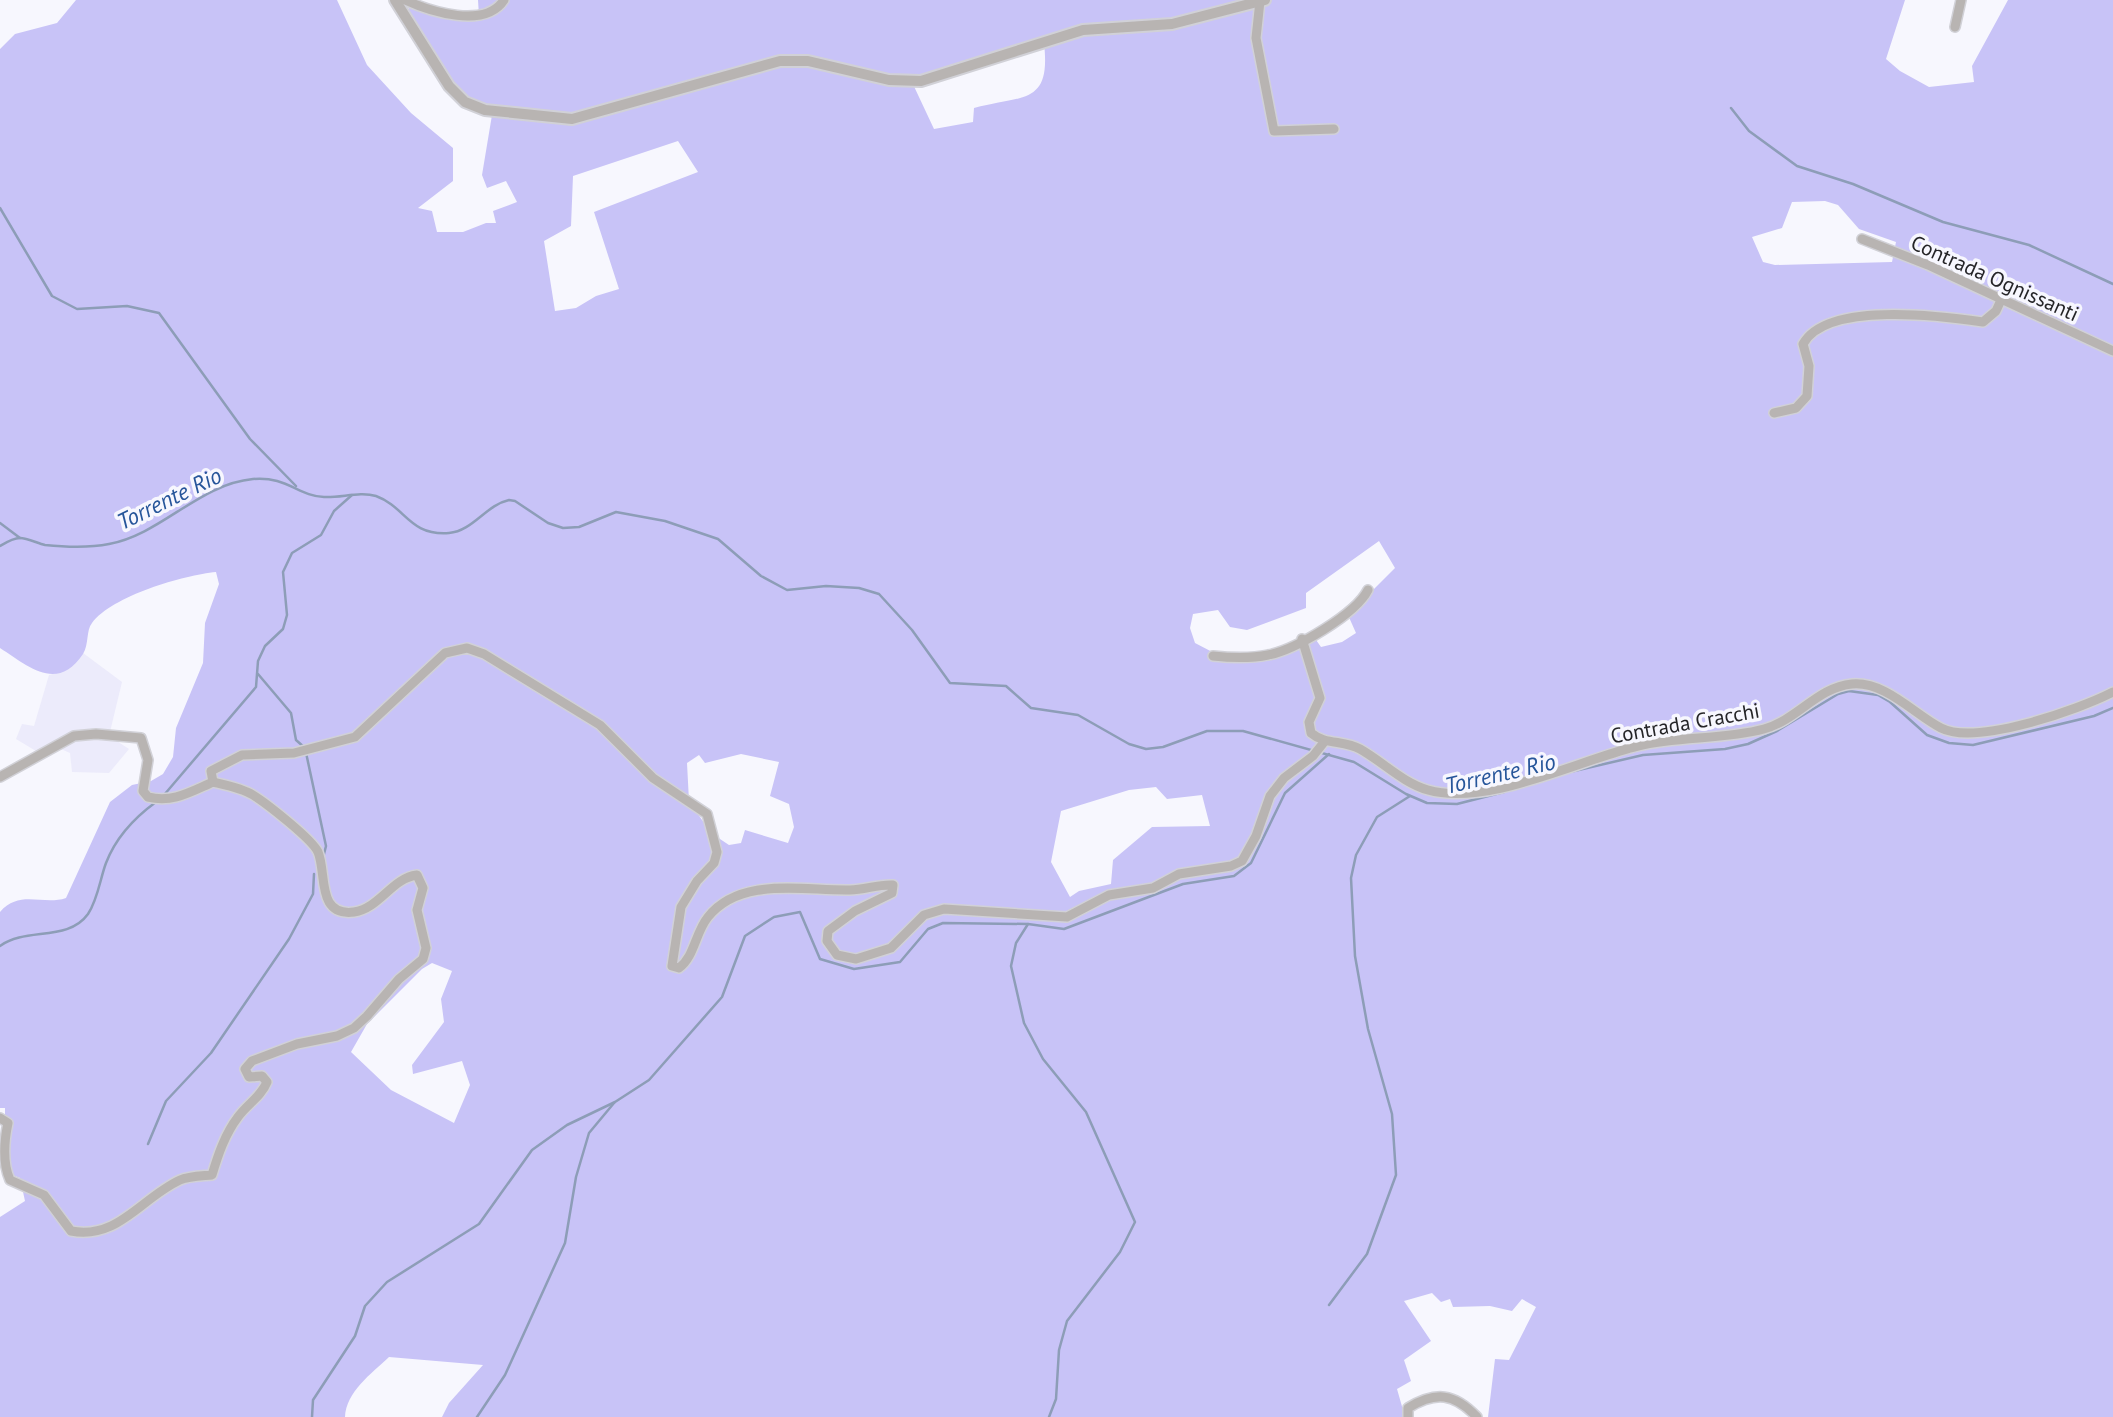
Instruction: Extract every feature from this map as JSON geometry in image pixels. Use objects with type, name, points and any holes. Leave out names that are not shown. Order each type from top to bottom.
[{"type":"street","points":[[395,0],[435,68],[465,102],[485,110],[572,119],[780,61],[808,61],[889,80],[921,81],[1083,30],[1172,24],[1263,1],[1256,38],[1274,131],[1334,129]]},
{"type":"street","points":[[405,0],[440,15],[488,14],[497,9],[504,0]]},
{"type":"street","points":[[1955,27],[1961,0]]},
{"type":"street","points":[[402,13],[425,10]]},
{"type":"street","name":"Contrada Ognissanti","points":[[1862,239],[1928,265],[2113,351]]},
{"type":"street","points":[[1774,413],[1796,408],[1807,396],[1809,366],[1803,344],[1808,334],[1832,324],[1886,313],[1937,315],[1983,322],[1996,311],[2001,300]]},
{"type":"street","points":[[1213,656],[1240,659],[1284,651],[1336,622],[1363,601],[1368,590]]},
{"type":"street","points":[[213,782],[211,771],[242,755],[309,751],[355,737],[445,653],[467,648],[484,654],[600,725],[653,778],[707,814],[717,852],[714,863],[697,881],[681,907],[671,966],[679,968],[687,962],[707,918],[729,897],[756,889],[855,890],[893,886],[892,892],[855,911],[828,931],[827,941],[837,956],[856,959],[891,948],[924,915],[944,909],[1067,917],[1109,895],[1153,888],[1180,874],[1231,866],[1242,861],[1256,836],[1270,796],[1284,778],[1313,756],[1323,744],[1308,728],[1320,698],[1302,639]]},
{"type":"street","name":"Contrada Cracchi","points":[[1323,744],[1352,746],[1415,785],[1453,795],[1508,786],[1639,746],[1765,729],[1794,714],[1829,689],[1856,683],[1890,695],[1943,729],[1965,736],[2052,716],[2113,692]]},
{"type":"street","points":[[0,777],[74,736],[96,734],[142,738],[148,760],[143,790],[148,797],[164,801],[213,782],[252,794],[284,818],[318,851],[322,887],[327,901],[338,911],[354,912],[372,906],[407,876],[417,875],[423,888],[417,910],[426,947],[423,959],[354,1028],[252,1061],[245,1069],[249,1076],[262,1076],[267,1082],[264,1091],[238,1117],[219,1150],[212,1175],[181,1180],[114,1226],[89,1234],[71,1231],[44,1195],[10,1180],[5,1170],[4,1142],[8,1123],[0,1118]]},
{"type":"street","points":[[1408,1417],[1408,1408],[1427,1397],[1437,1395],[1456,1401],[1477,1417]]},
{"type":"shaded area","points":[[76,0],[337,0],[367,65],[411,113],[453,148],[453,181],[418,208],[432,211],[437,232],[463,232],[486,223],[496,223],[493,211],[517,202],[506,181],[487,188],[482,175],[493,109],[453,91],[407,19],[409,5],[479,16],[478,0],[1905,0],[1886,59],[1900,71],[1929,87],[1974,82],[1972,66],[2008,0],[2113,0],[2113,1417],[1488,1417],[1495,1359],[1509,1360],[1536,1307],[1522,1299],[1512,1311],[1490,1306],[1453,1307],[1450,1299],[1441,1302],[1432,1293],[1404,1301],[1431,1341],[1404,1360],[1411,1381],[1397,1389],[1405,1417],[442,1417],[449,1403],[483,1365],[389,1357],[355,1392],[346,1408],[345,1417],[0,1417],[0,1217],[25,1201],[20,1178],[5,1172],[5,1108],[0,1108],[0,912],[16,901],[66,898],[110,802],[132,785],[151,781],[163,774],[173,757],[176,728],[203,663],[205,623],[219,584],[216,572],[202,574],[150,588],[115,604],[92,623],[83,654],[73,666],[63,672],[42,672],[0,648],[0,49],[15,34],[57,23]],"holes":[[[1044,43],[1045,63],[1038,87],[1020,98],[974,108],[973,122],[934,129],[911,80]],[[678,141],[698,172],[594,212],[619,289],[596,296],[576,308],[555,311],[544,241],[571,226],[573,176]],[[1825,201],[1838,205],[1859,229],[1896,242],[1892,262],[1775,265],[1763,262],[1752,237],[1782,228],[1792,202]],[[1379,541],[1395,568],[1348,615],[1356,633],[1342,642],[1321,647],[1314,637],[1248,657],[1220,656],[1195,643],[1190,628],[1193,614],[1218,610],[1230,627],[1247,630],[1306,608],[1306,593]],[[741,754],[779,762],[770,796],[789,804],[794,827],[788,843],[745,830],[741,843],[729,845],[711,833],[689,801],[687,763],[699,755],[705,763]],[[1156,787],[1167,799],[1202,795],[1210,826],[1152,827],[1113,860],[1111,884],[1079,891],[1070,897],[1051,862],[1061,811],[1129,790]],[[432,963],[452,971],[441,999],[444,1022],[412,1065],[413,1074],[462,1061],[470,1085],[454,1123],[391,1090],[351,1052],[367,1024],[422,969]]]},
{"type":"shaded area","points":[[83,653],[122,682],[109,736],[129,749],[109,773],[72,772],[70,753],[50,744],[36,751],[16,739],[22,724],[34,726],[49,675],[61,672]]},
{"type":"waterway","points":[[1731,108],[1749,131],[1797,166],[1853,184],[1943,222],[2029,245],[2113,284]]},
{"type":"waterway","points":[[0,208],[52,296],[77,309],[127,306],[159,313],[250,439],[296,486]]},
{"type":"waterway","name":"Torrente Rio","points":[[0,546],[20,538],[45,545],[85,547],[128,539],[215,490],[253,479],[275,480],[315,496],[376,496],[416,526],[436,533],[449,533],[465,528],[493,507],[509,500],[515,501],[548,523],[563,528],[579,527],[616,512],[665,521],[718,539],[761,576],[787,590],[826,586],[859,588],[879,594],[912,630],[950,683],[1006,686],[1031,708],[1078,715],[1129,744],[1146,749],[1163,747],[1207,731],[1243,731],[1354,762],[1406,794],[1427,803],[1457,804],[1504,792]]},
{"type":"waterway","points":[[164,795],[256,687],[258,661],[265,646],[283,629],[287,615],[283,572],[292,553],[321,535],[334,511],[352,495]]},
{"type":"waterway","points":[[0,523],[20,538]]},
{"type":"waterway","points":[[258,674],[291,713],[296,740],[305,748],[326,846],[323,858]]},
{"type":"waterway","name":"Torrente Rio","points":[[1570,772],[1643,755],[1725,749],[1748,744],[1777,731],[1838,694],[1849,691],[1878,695],[1890,702],[1927,735],[1949,743],[1973,745],[2094,716],[2113,708]]},
{"type":"waterway","points":[[312,1417],[313,1400],[355,1336],[365,1306],[387,1282],[479,1224],[532,1150],[567,1125],[615,1102],[649,1080],[722,997],[745,936],[774,917],[800,912],[820,959],[854,969],[900,962],[928,929],[943,923],[1028,924],[1064,929],[1183,884],[1234,876],[1251,863],[1285,793],[1329,754]]},
{"type":"waterway","points":[[1329,1305],[1367,1254],[1396,1175],[1392,1114],[1368,1029],[1355,956],[1351,878],[1356,855],[1377,817],[1410,796]]},
{"type":"waterway","points":[[0,946],[10,940],[58,931],[80,923],[88,914],[97,895],[106,863],[120,836],[156,802]]},
{"type":"waterway","points":[[148,1144],[166,1101],[211,1053],[289,939],[313,894],[314,874]]},
{"type":"waterway","points":[[1028,924],[1016,943],[1011,966],[1024,1023],[1043,1059],[1086,1112],[1135,1222],[1120,1252],[1067,1321],[1059,1350],[1056,1399],[1049,1417]]},
{"type":"waterway","points":[[477,1417],[505,1375],[565,1243],[576,1177],[589,1133],[614,1103]]}]
